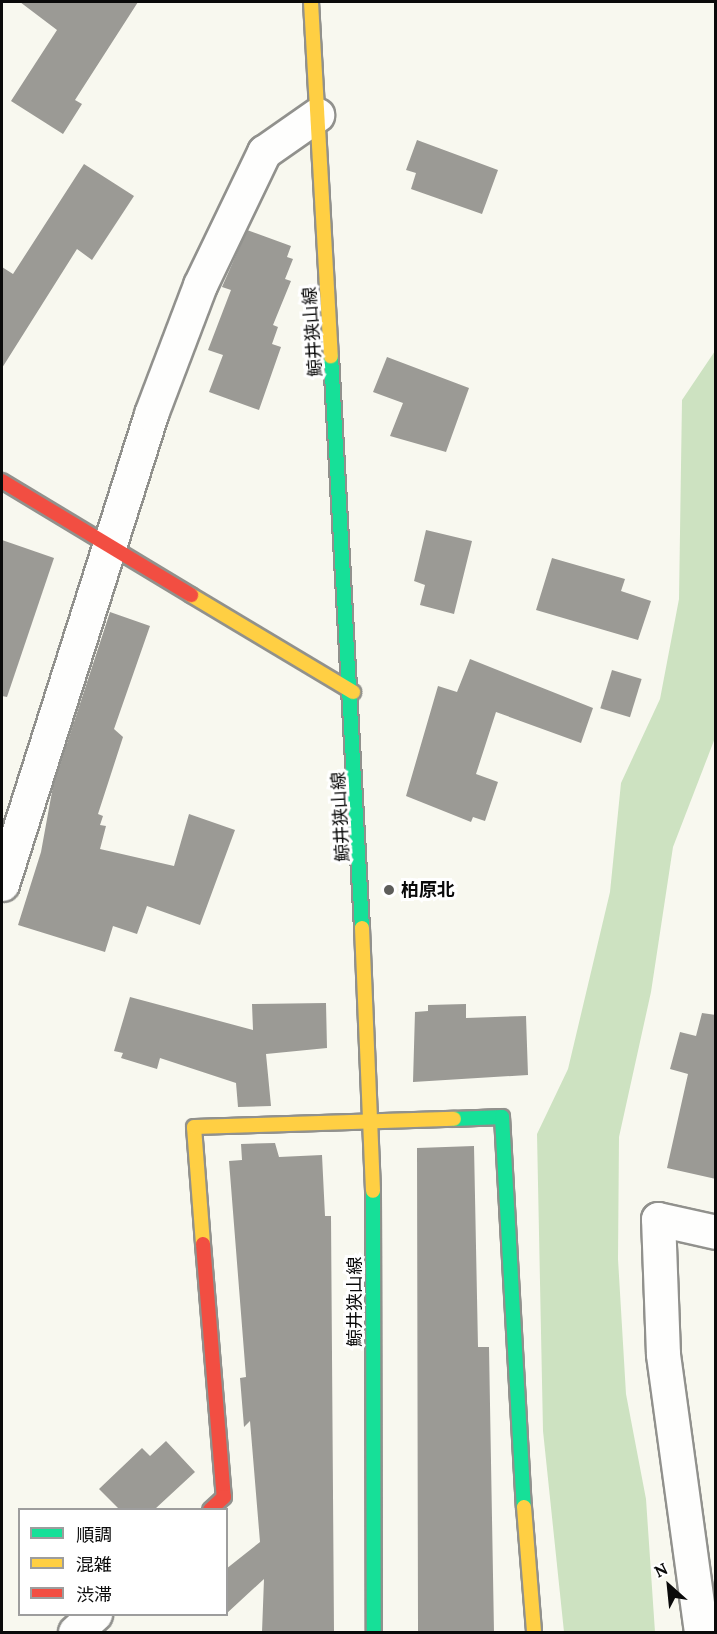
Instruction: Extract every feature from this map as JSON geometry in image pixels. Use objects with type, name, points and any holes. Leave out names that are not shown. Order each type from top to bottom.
[{"type":"main road","name":"鯨井狭山線","points":[[311,2],[353,692],[373,1122],[374,1632]]},
{"type":"main road","points":[[2,481],[353,692]]},
{"type":"main road","points":[[211,1508],[224,1497],[194,1127],[502,1117],[512,1359],[534,1632]]},
{"type":"street","points":[[2,884],[110,544],[200,285],[259,163],[283,136],[317,115]]},
{"type":"street","points":[[701,1632],[663,1354],[658,1219],[716,1232]]},
{"type":"street","points":[[75,1632],[93,1616]]},
{"type":"green space","points":[[715,351],[715,738],[673,847],[651,992],[619,1137],[618,1259],[626,1394],[646,1499],[655,1632],[564,1632],[543,1431],[537,1134],[568,1069],[610,892],[621,783],[660,699],[679,599],[682,400]]},
{"type":"building","points":[[20,2],[138,2],[75,100],[82,104],[63,134],[11,101],[57,30]]},
{"type":"building","points":[[417,140],[498,170],[482,214],[411,189],[416,173],[406,170]]},
{"type":"building","points":[[84,164],[134,196],[92,260],[77,249],[2,368],[2,267],[13,274]]},
{"type":"building","points":[[247,230],[291,246],[287,257],[293,259],[285,279],[291,281],[273,325],[278,327],[272,344],[281,347],[259,410],[209,392],[223,355],[208,350],[231,290],[222,287]]},
{"type":"building","points":[[387,357],[469,388],[446,452],[390,436],[403,403],[373,392]]},
{"type":"building","points":[[426,530],[472,541],[454,614],[420,605],[425,585],[414,581]]},
{"type":"building","points":[[2,540],[54,558],[7,697],[2,696]]},
{"type":"building","points":[[552,558],[625,579],[621,591],[651,601],[638,640],[536,610]]},
{"type":"building","points":[[110,612],[150,626],[114,729],[123,737],[98,814],[103,816],[100,825],[106,826],[100,849],[174,866],[189,814],[235,830],[200,925],[147,906],[137,934],[113,926],[105,952],[18,925],[41,852],[53,786]]},
{"type":"building","points":[[470,659],[593,708],[581,743],[496,712],[476,774],[498,782],[485,821],[473,817],[471,822],[406,796],[438,686],[457,692]]},
{"type":"building","points":[[612,670],[642,679],[630,717],[600,708]]},
{"type":"building","points":[[130,997],[253,1030],[252,1004],[326,1003],[327,1048],[266,1054],[271,1106],[238,1107],[236,1083],[160,1058],[157,1069],[121,1058],[123,1053],[114,1051]]},
{"type":"building","points":[[466,1004],[466,1018],[526,1016],[528,1075],[413,1082],[415,1012],[428,1011],[428,1005]]},
{"type":"building","points":[[702,1013],[716,1015],[716,1179],[667,1168],[688,1074],[670,1069],[680,1032],[696,1036]]},
{"type":"building","points":[[275,1143],[279,1157],[322,1155],[325,1216],[331,1216],[334,1631],[262,1632],[264,1579],[228,1612],[228,1567],[260,1542],[250,1421],[244,1427],[240,1378],[246,1377],[229,1161],[242,1160],[241,1144]]},
{"type":"building","points":[[474,1146],[478,1347],[489,1347],[494,1632],[418,1632],[417,1148]]},
{"type":"building","points":[[166,1441],[195,1472],[156,1508],[118,1508],[99,1489],[142,1448],[150,1456]]},
{"type":"traffic: fast","points":[[331,356],[362,928]]},
{"type":"traffic: fast","points":[[454,1119],[502,1117],[524,1507]]},
{"type":"traffic: fast","points":[[373,1191],[374,1632]]},
{"type":"traffic: slow","points":[[311,2],[331,356]]},
{"type":"traffic: slow","points":[[191,595],[353,692]]},
{"type":"traffic: slow","points":[[362,928],[373,1191]]},
{"type":"traffic: slow","points":[[203,1244],[194,1127],[454,1119]]},
{"type":"traffic: slow","points":[[524,1507],[534,1632]]},
{"type":"traffic: jam","points":[[2,481],[191,595]]},
{"type":"traffic: jam","points":[[203,1244],[224,1497],[212,1508]]},
{"type":"place","name":"柏原北","points":[[389,890]]}]
